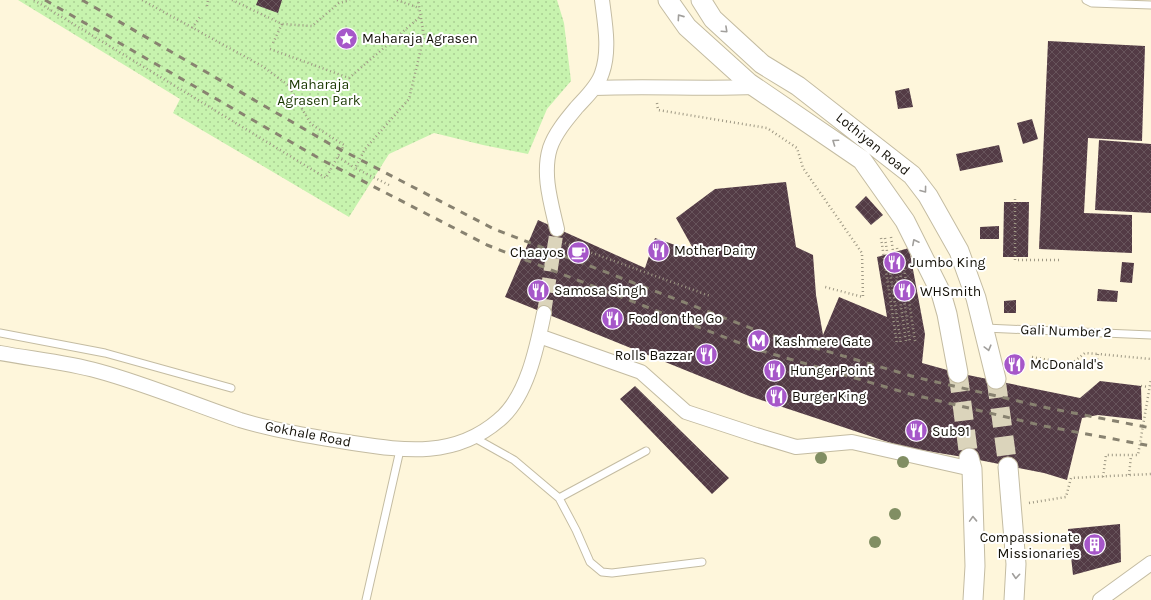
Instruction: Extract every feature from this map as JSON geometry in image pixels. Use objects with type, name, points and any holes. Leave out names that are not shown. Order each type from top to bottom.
[{"type":"main road","name":"Lothiyan Road","points":[[668,0],[687,27],[713,52],[756,87],[862,160],[905,221],[941,292],[947,314],[958,372]]},
{"type":"main road","name":"Lothiyan Road","points":[[701,0],[713,19],[762,64],[798,86],[912,175],[928,196],[959,251],[972,287],[996,379]]},
{"type":"main road","points":[[971,464],[975,566],[973,600]]},
{"type":"main road","points":[[1008,467],[1016,564],[1014,600]]},
{"type":"street","points":[[560,235],[548,186],[547,162],[550,147],[568,118],[594,88],[602,74],[606,50],[602,0]]},
{"type":"street","points":[[594,88],[756,87]]},
{"type":"street","name":"Gokhale Road","points":[[0,353],[98,371],[259,425],[299,435],[400,450],[449,447],[473,437],[500,420],[518,399],[540,336],[544,313]]},
{"type":"street","points":[[540,336],[641,372],[686,412],[756,436],[796,447],[852,442],[971,464]]},
{"type":"street","points":[[1100,600],[1151,563]]},
{"type":"lane","points":[[1086,0],[1092,3],[1151,5]]},
{"type":"lane","name":"Gali Number 2","points":[[982,327],[1151,335]]},
{"type":"lane","points":[[0,333],[105,353],[231,388]]},
{"type":"lane","points":[[473,437],[514,460],[559,498],[576,530],[590,562],[602,572],[612,573],[702,562]]},
{"type":"lane","points":[[366,600],[400,450]]},
{"type":"lane","points":[[559,498],[646,451]]},
{"type":"path","points":[[34,0],[326,178],[344,145],[310,124],[288,85],[262,66],[142,0]]},
{"type":"path","points":[[207,6],[208,0]]},
{"type":"path","points":[[232,0],[282,24],[312,26],[339,3],[350,0]]},
{"type":"path","points":[[397,0],[419,8]]},
{"type":"path","points":[[356,168],[364,149],[409,99],[424,36],[418,0]]},
{"type":"path","points":[[270,49],[349,78],[421,16]]},
{"type":"path","points":[[192,28],[200,17]]},
{"type":"path","points":[[273,43],[282,24]]},
{"type":"path","points":[[654,87],[658,110],[767,128],[797,148],[804,168],[862,253],[863,297],[825,287]]},
{"type":"path","points":[[338,157],[389,185]]},
{"type":"path","points":[[1016,199],[1015,260],[1059,260]]},
{"type":"path","points":[[560,235],[710,296]]},
{"type":"path","points":[[895,236],[910,342]]},
{"type":"path","points":[[891,237],[906,342]]},
{"type":"path","points":[[881,238],[896,344]]},
{"type":"path","points":[[886,238],[901,344]]},
{"type":"path","points":[[901,243],[902,251]]},
{"type":"path","points":[[903,258],[915,341]]},
{"type":"path","points":[[1032,357],[1071,364],[1085,353],[1151,359]]},
{"type":"path","points":[[1097,359],[1098,354]]},
{"type":"path","points":[[1103,476],[1106,455],[1138,456],[1151,379]]},
{"type":"path","points":[[1141,386],[1150,387]]},
{"type":"path","points":[[1129,475],[1131,456]]},
{"type":"path","points":[[1011,506],[1066,497],[1071,478],[1151,474]]},
{"type":"green space","name":"Maharaja Agrasen Park","points":[[18,0],[557,0],[564,23],[571,81],[547,109],[528,154],[434,133],[389,154],[349,217],[173,113],[180,99]]},
{"type":"building","points":[[258,0],[282,0],[278,13],[256,5]]},
{"type":"building","points":[[1048,41],[1145,46],[1142,141],[1088,138],[1084,213],[1132,215],[1132,253],[1039,249]]},
{"type":"building","points":[[909,88],[913,107],[898,109],[895,91]]},
{"type":"building","points":[[1032,119],[1038,139],[1023,144],[1017,123]]},
{"type":"building","points":[[1099,140],[1151,144],[1151,213],[1095,210]]},
{"type":"building","points":[[999,145],[1003,162],[960,171],[956,154]]},
{"type":"building","name":"Kashmere Gate","points":[[786,182],[796,247],[813,255],[816,295],[823,335],[839,297],[887,317],[877,257],[909,248],[925,334],[922,363],[958,373],[1080,398],[1100,381],[1141,386],[1142,420],[1098,415],[1082,418],[1067,480],[1044,473],[903,447],[749,396],[505,297],[538,220],[645,268],[655,238],[695,252],[676,218],[715,189]]},
{"type":"building","points":[[866,196],[883,215],[871,225],[855,207]]},
{"type":"building","points":[[1004,202],[1029,202],[1028,257],[1003,257]]},
{"type":"building","points":[[999,226],[999,239],[980,239],[980,227]]},
{"type":"building","points":[[1122,262],[1134,263],[1132,283],[1120,282]]},
{"type":"building","points":[[1098,289],[1118,291],[1117,302],[1097,301]]},
{"type":"building","points":[[1016,300],[1016,313],[1004,313],[1004,301]]},
{"type":"building","points":[[635,386],[729,478],[712,494],[620,399]]},
{"type":"building","name":"Compassionate Missionaries","points":[[1120,524],[1121,562],[1073,575],[1068,529]]},
{"type":"tunnel","points":[[544,313],[557,229]]},
{"type":"tunnel","points":[[958,373],[969,458]]},
{"type":"tunnel","points":[[996,379],[1008,467]]},
{"type":"railway","points":[[45,0],[322,160],[487,245],[755,349],[910,394],[1044,426],[1151,446]]},
{"type":"railway","points":[[82,0],[330,144],[494,229],[761,332],[915,377],[1048,408],[1151,428]]},
{"type":"place","name":"Maharaja Agrasen","points":[[346,38]]},
{"type":"place","name":"Mother Dairy","points":[[658,250]]},
{"type":"place","name":"Chaayos","points":[[579,252]]},
{"type":"place","name":"Jumbo King","points":[[895,262]]},
{"type":"place","name":"Samosa Singh","points":[[538,290]]},
{"type":"place","name":"WHSmith","points":[[904,291]]},
{"type":"place","name":"Food on the Go","points":[[612,318]]},
{"type":"place","name":"Kashmere Gate","points":[[758,341]]},
{"type":"place","name":"Rolls Bazzar","points":[[707,355]]},
{"type":"place","name":"McDonald's","points":[[1014,364]]},
{"type":"place","name":"Hunger Point","points":[[774,370]]},
{"type":"place","name":"Burger King","points":[[777,396]]},
{"type":"place","name":"Sub91","points":[[916,431]]},
{"type":"place","name":"Compassionate Missionaries","points":[[1095,545]]}]
